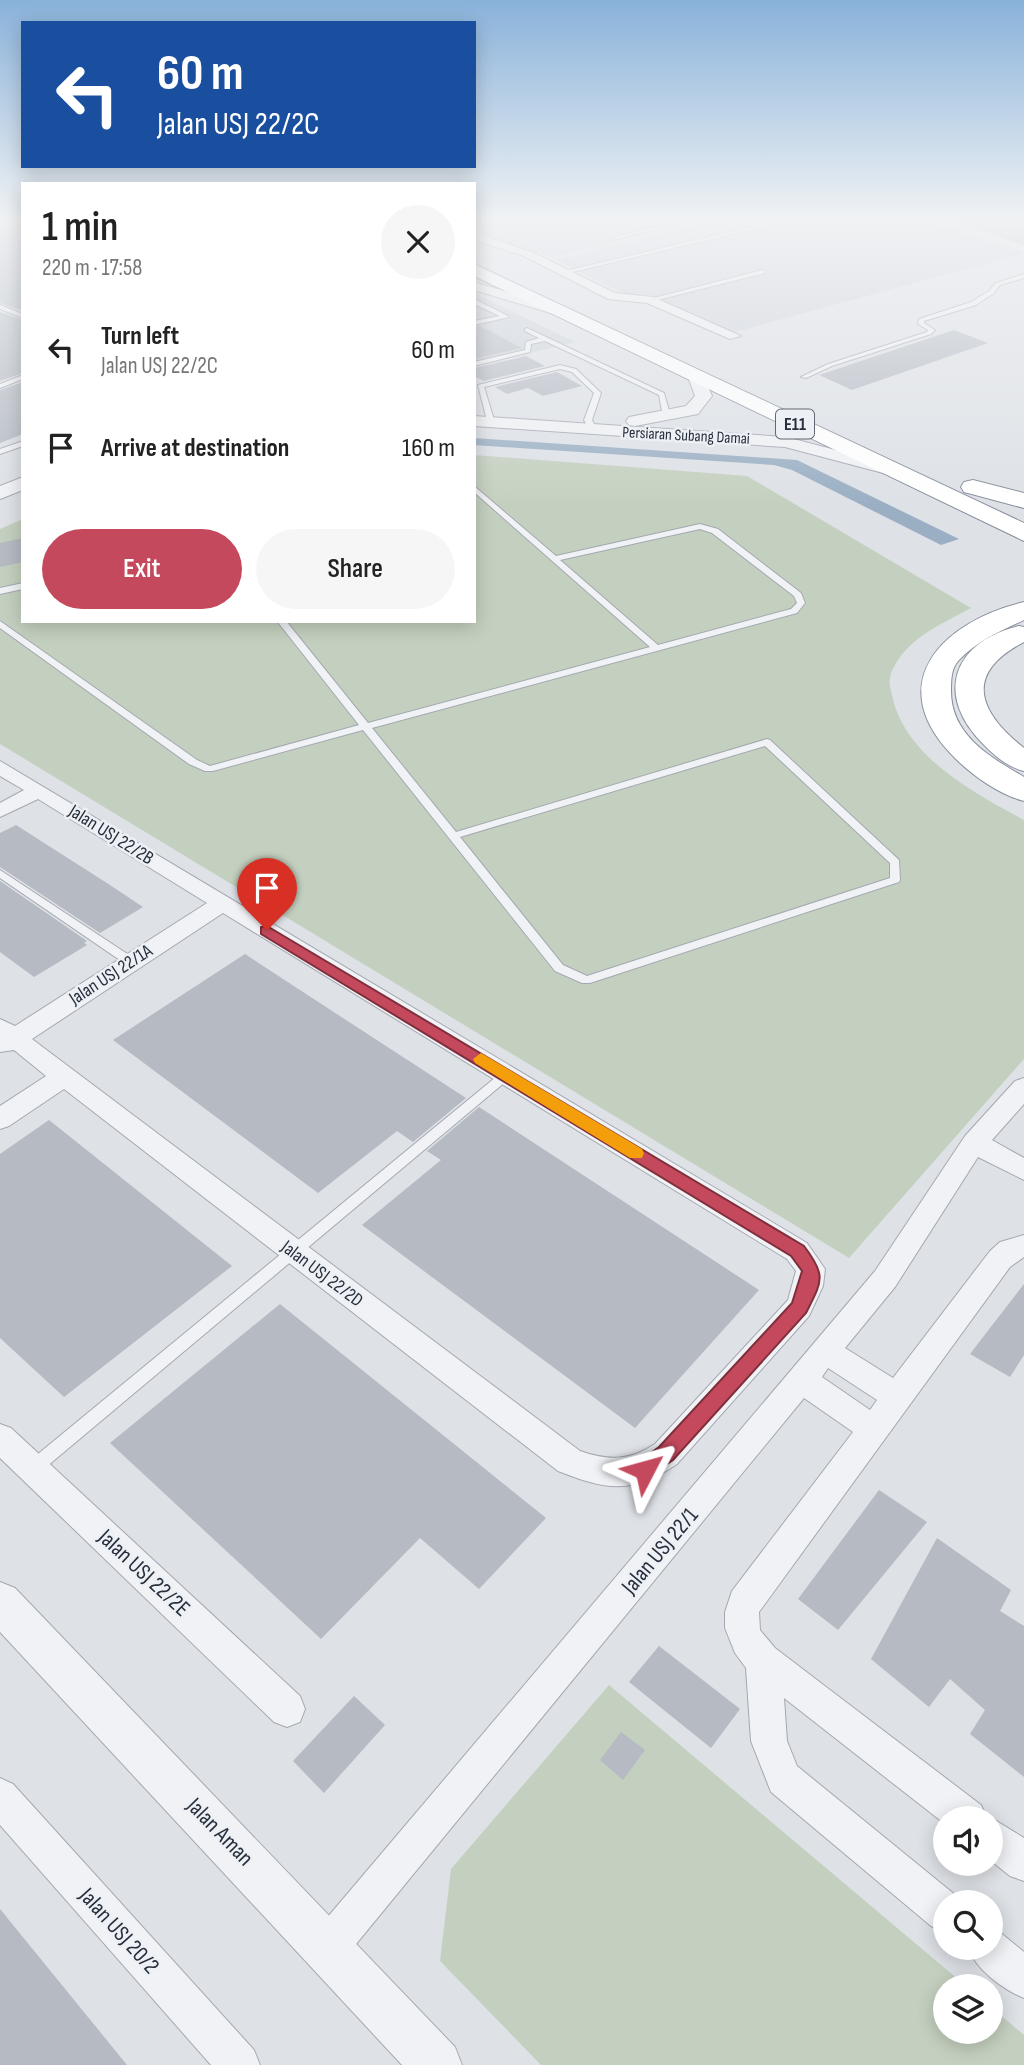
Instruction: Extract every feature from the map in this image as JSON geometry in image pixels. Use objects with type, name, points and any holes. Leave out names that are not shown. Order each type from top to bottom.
[{"type":"highway","name":"E11","points":[[604,313],[1024,510]]},
{"type":"highway","name":"E11","points":[[567,314],[1024,533]]},
{"type":"highway","points":[[973,487],[1024,501]]},
{"type":"highway","points":[[1024,610],[957,644],[944,657],[937,676],[936,709],[950,736],[977,762],[1024,791]]},
{"type":"highway","points":[[1024,631],[990,650],[975,666],[968,683],[971,703],[982,726],[1001,748],[1024,762]]},
{"type":"street","points":[[681,313],[735,336]]},
{"type":"street","name":"Persiaran Subang Damai","points":[[591,425],[667,417],[692,410],[704,396],[696,377]]},
{"type":"street","name":"Persiaran Subang Damai","points":[[482,417],[786,442],[859,459],[894,471]]},
{"type":"street","points":[[0,478],[21,469]]},
{"type":"street","points":[[0,493],[21,484]]},
{"type":"street","name":"Jalan USJ 22/2B","points":[[0,767],[797,1251],[811,1269],[809,1286],[799,1308],[666,1454],[645,1470]]},
{"type":"street","points":[[0,811],[38,791]]},
{"type":"street","name":"Jalan USJ 22/1A","points":[[5,1037],[222,904]]},
{"type":"street","name":"Jalan USJ 22/2D","points":[[5,1037],[66,1075],[293,1253],[569,1461],[597,1472],[625,1475],[645,1470]]},
{"type":"street","points":[[0,1119],[66,1075]]},
{"type":"street","name":"Jalan USJ 22/1","points":[[329,1946],[826,1351],[911,1243],[974,1143],[1024,1087]]},
{"type":"street","points":[[974,1143],[1024,1170]]},
{"type":"street","points":[[952,1806],[746,1644],[741,1632],[744,1602],[1000,1259],[1010,1251],[1024,1246]]},
{"type":"street","points":[[826,1351],[897,1397]]},
{"type":"street","points":[[802,1380],[873,1429]]},
{"type":"street","name":"Jalan USJ 22/2E","points":[[0,1438],[287,1709]]},
{"type":"street","name":"Jalan Aman","points":[[0,1602],[329,1946],[437,2065]]},
{"type":"street","points":[[763,1660],[769,1741],[784,1779],[933,1902]]},
{"type":"street","name":"Jalan USJ 20/2","points":[[0,1797],[239,2065]]},
{"type":"street","points":[[1003,1846],[1024,1862]]},
{"type":"street","points":[[1002,1960],[1024,1978]]},
{"type":"lane","points":[[476,323],[506,317],[500,313]]},
{"type":"lane","points":[[804,377],[830,365],[929,333],[932,330],[921,324],[921,320],[942,313]]},
{"type":"lane","points":[[527,330],[662,394],[667,417]]},
{"type":"lane","points":[[476,364],[528,351],[528,343],[544,339]]},
{"type":"lane","points":[[482,417],[480,386],[560,367],[573,370],[598,393],[591,425]]},
{"type":"lane","points":[[0,386],[21,378]]},
{"type":"lane","points":[[0,452],[21,444]]},
{"type":"lane","points":[[476,490],[656,648]]},
{"type":"lane","points":[[0,624],[192,762],[209,769],[794,611],[801,603],[798,595],[715,531],[700,526],[554,559]]},
{"type":"lane","points":[[0,591],[21,586]]},
{"type":"lane","points":[[283,623],[367,728],[453,836],[559,968],[586,980],[895,880],[895,862],[767,742],[453,836]]},
{"type":"lane","points":[[0,873],[131,962]]},
{"type":"lane","points":[[32,1468],[506,1075]]},
{"type":"shaded area","points":[[476,313],[516,313],[575,342],[476,367]]},
{"type":"shaded area","points":[[668,313],[803,313],[720,336]]},
{"type":"green space","points":[[476,455],[747,476],[971,608],[929,631],[910,646],[893,669],[890,684],[899,717],[926,754],[963,785],[1024,820],[1024,1059],[849,1258],[0,744],[0,529],[21,520],[21,623],[476,623]]},
{"type":"green space","points":[[609,1685],[952,1974],[933,1974],[933,2044],[1003,2044],[1003,2017],[1024,2035],[1024,2065],[541,2065],[440,1961],[451,1869]]},
{"type":"water","points":[[476,438],[797,460],[959,539],[941,545],[792,470],[774,465],[476,445]]},
{"type":"building","points":[[0,313],[4,313],[21,319],[21,374],[0,381]]},
{"type":"building","points":[[480,326],[522,348],[476,359],[476,327]]},
{"type":"building","points":[[954,330],[988,343],[852,390],[819,375]]},
{"type":"building","points":[[526,356],[545,366],[484,381],[476,377],[476,368]]},
{"type":"building","points":[[557,372],[582,386],[543,396],[528,388],[507,394],[495,387]]},
{"type":"building","points":[[21,383],[21,435],[0,443],[0,390]]},
{"type":"building","points":[[21,538],[21,562],[0,567],[0,543]]},
{"type":"building","points":[[16,825],[143,907],[100,933],[0,867],[0,833]]},
{"type":"building","points":[[0,881],[87,941],[84,943],[87,945],[34,977],[0,952]]},
{"type":"building","points":[[245,954],[466,1098],[413,1142],[397,1131],[318,1193],[113,1040]]},
{"type":"building","points":[[479,1107],[759,1290],[635,1428],[362,1225],[441,1160],[427,1151]]},
{"type":"building","points":[[49,1120],[232,1266],[64,1397],[0,1338],[0,1154]]},
{"type":"building","points":[[1024,1284],[1024,1355],[1010,1377],[970,1354]]},
{"type":"building","points":[[280,1304],[546,1518],[479,1589],[420,1538],[321,1639],[110,1443]]},
{"type":"building","points":[[879,1490],[927,1522],[838,1630],[798,1599]]},
{"type":"building","points":[[937,1538],[1011,1590],[1000,1611],[1024,1626],[1024,1777],[970,1734],[985,1710],[950,1679],[929,1707],[871,1659]]},
{"type":"building","points":[[659,1646],[740,1709],[711,1748],[629,1682]]},
{"type":"building","points":[[354,1696],[385,1725],[324,1793],[293,1761]]},
{"type":"building","points":[[621,1732],[645,1750],[623,1780],[600,1760]]},
{"type":"building","points":[[0,1909],[70,1995],[127,2065],[0,2065]]},
{"type":"slow traffic","points":[[481,1059],[636,1153]]},
{"type":"route","points":[[267,930],[797,1251],[811,1269],[809,1286],[799,1308],[666,1454],[645,1470]]}]
